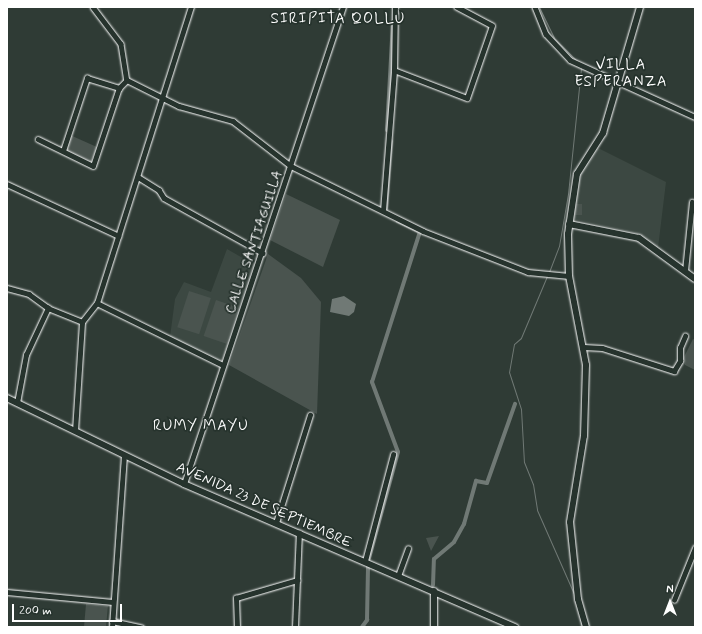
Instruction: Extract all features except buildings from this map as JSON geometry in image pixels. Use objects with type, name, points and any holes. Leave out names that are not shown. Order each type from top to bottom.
[{"type":"main road","points":[[586,627],[578,599],[570,522],[584,436],[584,347],[569,276],[569,224],[577,174],[603,133],[617,80],[640,7]]},
{"type":"main road","points":[[569,224],[639,238],[695,278]]},
{"type":"main road","name":"AVENIDA 23 DE SEPTIEMBRE","points":[[7,398],[184,484],[515,627]]},
{"type":"main road","points":[[434,591],[434,627]]},
{"type":"street","points":[[92,7],[122,44],[127,80]]},
{"type":"street","points":[[74,431],[82,322],[98,303],[164,98],[191,7]]},
{"type":"street","name":"CALLE SANTIAGUILLA","points":[[184,484],[223,365],[263,253],[343,7]]},
{"type":"street","points":[[383,211],[394,70],[395,7]]},
{"type":"street","points":[[394,70],[467,98],[492,26],[457,7]]},
{"type":"street","points":[[535,7],[546,34],[578,65],[617,80],[695,117]]},
{"type":"street","points":[[63,151],[86,78],[119,88]]},
{"type":"street","points":[[38,139],[93,166],[119,88],[127,80]]},
{"type":"street","points":[[127,80],[164,98],[233,121],[291,166],[383,211],[487,256],[546,275],[569,276]]},
{"type":"street","points":[[138,177],[158,190],[164,198],[263,253]]},
{"type":"street","points":[[7,184],[119,236]]},
{"type":"street","points":[[685,272],[692,202]]},
{"type":"street","points":[[7,288],[29,294],[48,308],[82,322]]},
{"type":"street","points":[[98,303],[223,365]]},
{"type":"street","points":[[17,403],[26,355],[48,308]]},
{"type":"street","points":[[584,347],[602,348],[674,371],[680,361],[680,348],[685,336]]},
{"type":"street","points":[[276,523],[310,415]]},
{"type":"street","points":[[365,561],[393,455]]},
{"type":"street","points":[[112,627],[124,456]]},
{"type":"street","points":[[295,627],[299,533]]},
{"type":"street","points":[[674,600],[695,548]]},
{"type":"street","points":[[398,576],[408,549]]},
{"type":"street","points":[[237,627],[236,598],[297,580]]},
{"type":"street","points":[[7,592],[113,602]]},
{"type":"street","points":[[112,621],[141,627]]},
{"type":"shaded area","points":[[70,135],[97,147],[91,162],[63,150]]},
{"type":"shaded area","points":[[598,148],[666,182],[658,248],[640,234],[572,219],[579,174]]},
{"type":"shaded area","points":[[286,194],[340,220],[323,267],[270,240]]},
{"type":"shaded area","points":[[575,204],[582,204],[582,215],[575,215]]},
{"type":"shaded area","points":[[227,249],[255,265],[222,361],[170,337],[175,299],[184,282],[211,292]]},
{"type":"shaded area","points":[[268,254],[301,278],[321,302],[317,414],[229,365]]},
{"type":"shaded area","points":[[189,291],[211,298],[199,334],[177,327]]},
{"type":"shaded area","points":[[344,296],[356,304],[354,312],[349,316],[330,312],[332,299]]},
{"type":"shaded area","points":[[216,300],[239,308],[226,344],[204,336]]},
{"type":"shaded area","points":[[693,339],[695,340],[695,370],[685,365],[684,357]]},
{"type":"shaded area","points":[[439,536],[431,551],[426,538]]},
{"type":"shaded area","points":[[86,604],[108,606],[106,627],[84,627]]},
{"type":"waterway","points":[[539,7],[554,38],[577,61]]},
{"type":"waterway","points":[[387,130],[393,21]]},
{"type":"waterway","points":[[549,272],[559,246],[568,194],[581,68]]},
{"type":"waterway","points":[[386,208],[391,141]]},
{"type":"waterway","points":[[369,558],[398,452],[372,382],[420,232],[397,221]]},
{"type":"waterway","points":[[547,276],[521,338],[514,344],[509,372],[521,409],[524,462],[533,484],[537,510],[575,596]]},
{"type":"waterway","points":[[433,585],[434,559],[454,542],[464,524],[476,481],[487,483],[515,404]]},
{"type":"waterway","points":[[362,627],[367,620],[368,566]]},
{"type":"waterway","points":[[580,618],[582,627]]},
{"type":"district","name":"SIRIPITA QOLLU","points":[[338,20]]},
{"type":"district","name":"VILLA ESPERANZA","points":[[621,74]]},
{"type":"district","name":"RUMY MAYU","points":[[201,427]]}]
